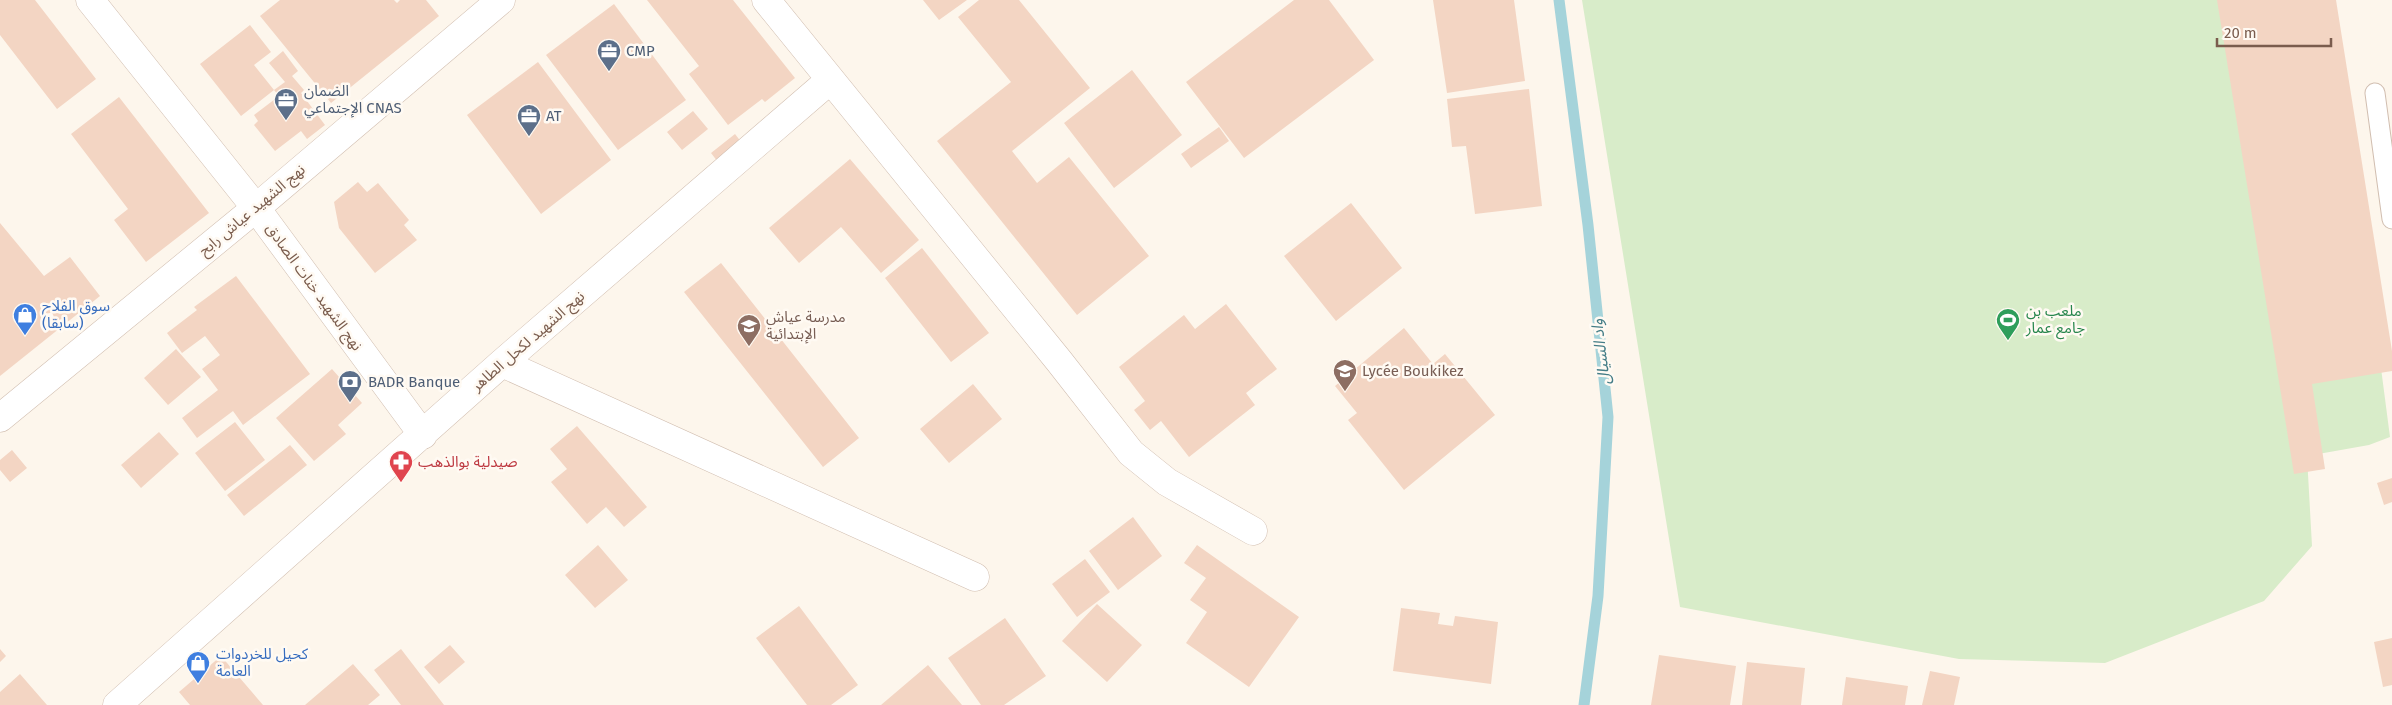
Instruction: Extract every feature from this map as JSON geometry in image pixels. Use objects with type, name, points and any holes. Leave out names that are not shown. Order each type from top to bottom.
[{"type":"street","name":"نهج الشهيد خنات الصادق","points":[[90,0],[256,208],[423,435]]},
{"type":"street","name":"نهج الشهيد عياش رابح","points":[[0,418],[256,208],[501,0]]},
{"type":"street","points":[[766,0],[1053,353],[1131,453],[1167,482],[1253,531]]},
{"type":"street","name":"نهج الشهيد لكحل الطاهر","points":[[117,705],[502,363],[830,80]]},
{"type":"street","points":[[502,363],[975,577]]},
{"type":"lane","points":[[2375,92],[2392,219]]},
{"type":"green space","name":"ملعب بن جامع عمار","points":[[1582,0],[2333,0],[2390,437],[2369,445],[2307,456],[2312,546],[2264,601],[2105,663],[1959,659],[1680,607]]},
{"type":"building","points":[[0,0],[35,0],[96,79],[57,109],[0,35]]},
{"type":"building","points":[[280,0],[394,0],[397,3],[400,0],[426,0],[439,16],[331,103],[260,16]]},
{"type":"building","points":[[647,0],[733,0],[795,78],[765,102],[762,99],[728,125],[689,74],[699,66]]},
{"type":"building","points":[[923,0],[967,0],[939,20]]},
{"type":"building","points":[[979,0],[1019,0],[1090,88],[1012,151],[1037,183],[1069,157],[1149,256],[1077,315],[937,141],[1011,82],[958,17]]},
{"type":"building","points":[[1294,0],[1329,0],[1374,60],[1244,158],[1186,82]]},
{"type":"building","points":[[1433,0],[1514,0],[1525,81],[1447,93]]},
{"type":"building","points":[[2217,0],[2336,0],[2392,351],[2392,371],[2312,384],[2325,469],[2294,474]]},
{"type":"building","points":[[614,4],[686,100],[618,150],[546,55]]},
{"type":"building","points":[[250,25],[271,52],[254,65],[274,90],[241,116],[200,64]]},
{"type":"building","points":[[283,51],[298,71],[292,76],[304,90],[301,93],[325,125],[307,139],[301,131],[275,151],[254,125],[258,121],[254,115],[279,96],[274,90],[285,82],[269,63]]},
{"type":"building","points":[[538,62],[611,160],[541,214],[467,115]]},
{"type":"building","points":[[1132,70],[1182,135],[1114,188],[1064,123]]},
{"type":"building","points":[[1529,89],[1542,206],[1475,214],[1466,146],[1452,147],[1447,99]]},
{"type":"building","points":[[119,97],[209,213],[146,262],[114,220],[128,209],[71,134]]},
{"type":"building","points":[[693,111],[708,129],[682,150],[667,132]]},
{"type":"building","points":[[1219,127],[1229,141],[1191,168],[1181,154]]},
{"type":"building","points":[[735,134],[745,147],[721,166],[711,153]]},
{"type":"building","points":[[850,159],[919,240],[881,273],[841,227],[799,263],[769,228]]},
{"type":"building","points":[[358,182],[367,192],[378,183],[409,220],[404,225],[417,240],[375,273],[339,228],[334,202]]},
{"type":"building","points":[[1351,203],[1402,268],[1336,321],[1284,256]]},
{"type":"building","name":"سوق الفلاح (سابقا)","points":[[0,223],[44,276],[70,257],[100,296],[0,376]]},
{"type":"building","points":[[922,248],[989,333],[951,362],[885,278]]},
{"type":"building","points":[[721,263],[859,438],[823,467],[684,292]]},
{"type":"building","points":[[236,276],[310,374],[243,425],[233,411],[197,438],[182,418],[218,390],[202,369],[220,355],[205,336],[182,353],[167,333],[197,310],[194,307]]},
{"type":"building","points":[[1226,304],[1277,369],[1246,393],[1255,405],[1189,457],[1161,421],[1150,430],[1134,410],[1145,401],[1119,367],[1184,315],[1195,329]]},
{"type":"building","points":[[1404,328],[1433,364],[1445,354],[1495,415],[1404,490],[1348,420],[1357,413],[1335,386]]},
{"type":"building","points":[[176,349],[201,377],[168,405],[144,378]]},
{"type":"building","points":[[332,369],[362,403],[338,425],[346,434],[314,461],[276,418]]},
{"type":"building","points":[[973,384],[1002,419],[949,463],[920,429]]},
{"type":"building","points":[[235,422],[265,460],[225,491],[195,453]]},
{"type":"building","points":[[577,426],[647,507],[624,527],[606,507],[587,524],[551,482],[567,469],[550,449]]},
{"type":"building","points":[[159,432],[179,454],[141,488],[121,465]]},
{"type":"building","points":[[290,445],[307,465],[244,516],[227,495]]},
{"type":"building","points":[[12,450],[27,468],[10,482],[0,470],[0,460]]},
{"type":"building","points":[[2392,478],[2392,502],[2384,505],[2377,483]]},
{"type":"building","points":[[1133,517],[1162,556],[1118,590],[1089,551]]},
{"type":"building","points":[[598,545],[628,580],[595,608],[565,575]]},
{"type":"building","points":[[1197,545],[1299,617],[1249,687],[1186,643],[1207,612],[1190,600],[1206,578],[1184,563]]},
{"type":"building","points":[[1085,559],[1110,592],[1077,617],[1052,584]]},
{"type":"building","points":[[1097,604],[1142,645],[1107,682],[1062,641]]},
{"type":"building","points":[[799,606],[858,685],[831,705],[807,705],[756,638]]},
{"type":"building","points":[[1401,608],[1440,613],[1438,624],[1453,626],[1455,616],[1498,622],[1491,684],[1393,671]]},
{"type":"building","points":[[1005,618],[1046,676],[1004,705],[981,705],[948,658]]},
{"type":"building","points":[[2392,638],[2392,685],[2383,687],[2374,642]]},
{"type":"building","points":[[450,645],[465,662],[439,684],[424,667]]},
{"type":"building","points":[[0,649],[6,656],[0,662]]},
{"type":"building","points":[[401,649],[444,705],[401,705],[374,670]]},
{"type":"building","points":[[1659,655],[1736,666],[1730,705],[1651,705]]},
{"type":"building","points":[[221,656],[263,705],[190,705],[179,692]]},
{"type":"building","points":[[1747,662],[1805,668],[1801,705],[1742,705]]},
{"type":"building","points":[[353,664],[380,695],[368,705],[305,705]]},
{"type":"building","points":[[928,665],[962,705],[881,705]]},
{"type":"building","points":[[1930,671],[1960,677],[1954,705],[1922,705]]},
{"type":"building","points":[[20,674],[47,705],[0,705],[0,692]]},
{"type":"building","points":[[1846,677],[1908,686],[1905,705],[1842,705]]},
{"type":"waterway","name":"واد السيال","points":[[1559,0],[1588,225],[1608,417],[1598,596],[1584,705]]},
{"type":"place","name":"CMP","points":[[609,72]]},
{"type":"place","name":"الضمان الإجتماعي CNAS","points":[[286,121]]},
{"type":"place","name":"AT","points":[[529,137]]},
{"type":"place","name":"سوق الفلاح (سابقا)","points":[[25,336]]},
{"type":"place","name":"ملعب بن جامع عمار","points":[[2008,341]]},
{"type":"place","name":"مدرسة عياش الإبتدائية","points":[[749,347]]},
{"type":"place","name":"Lycée Boukikez","points":[[1345,392]]},
{"type":"place","name":"BADR Banque","points":[[350,403]]},
{"type":"place","name":"صيدلية بوالذهب","points":[[401,483]]},
{"type":"place","name":"كحيل للخردوات العامة","points":[[198,684]]}]
